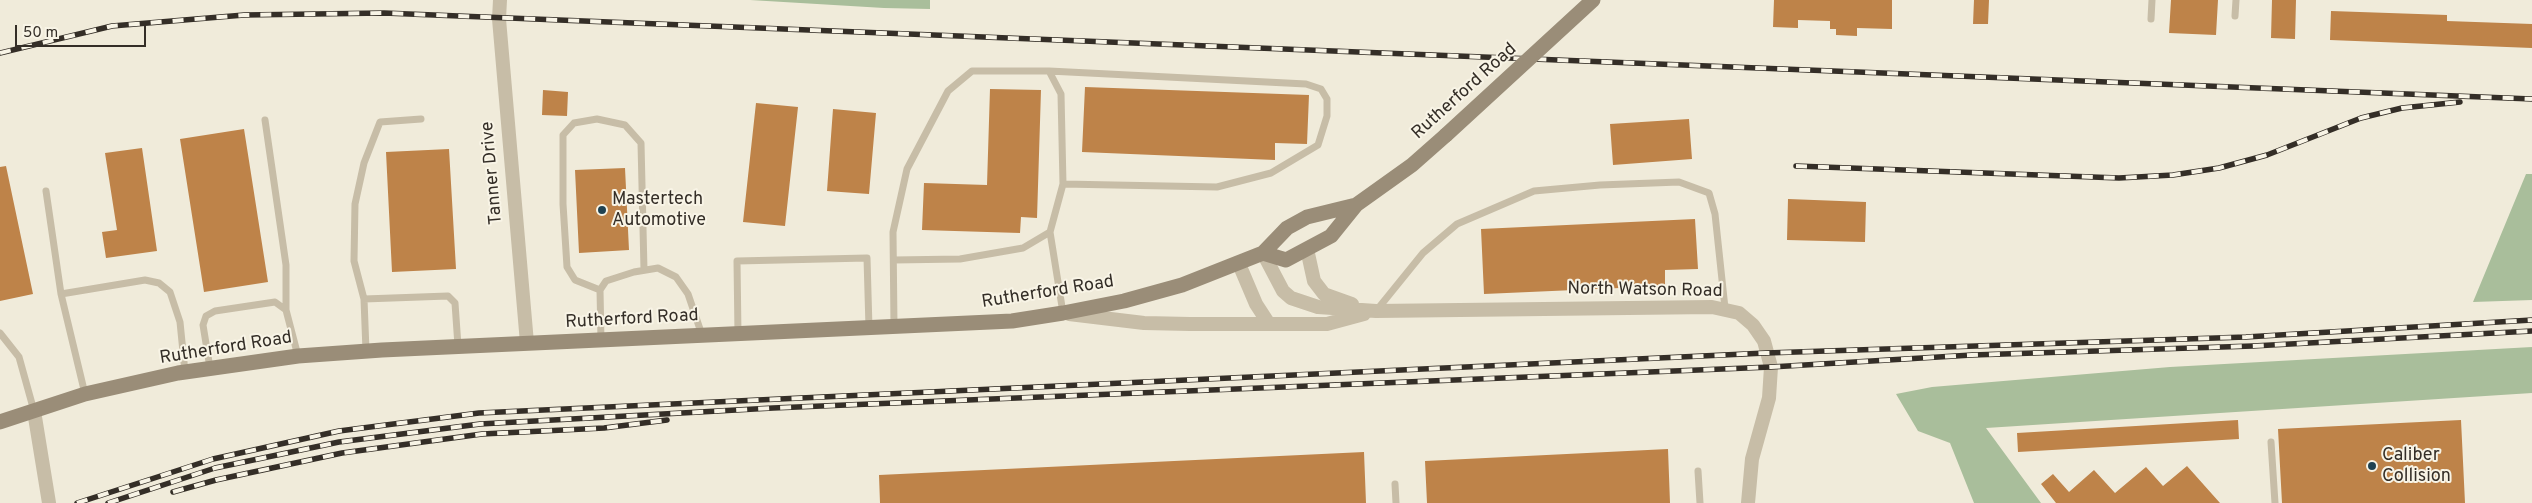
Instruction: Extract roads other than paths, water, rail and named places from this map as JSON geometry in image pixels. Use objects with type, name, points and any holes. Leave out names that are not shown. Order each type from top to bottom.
[{"type":"street","name":"Tanner Drive","points":[[500,0],[500,28],[527,344]]},
{"type":"street","name":"Rutherford Road","points":[[1263,254],[1286,260],[1331,236],[1356,205],[1412,165],[1593,0]]},
{"type":"street","name":"Rutherford Road","points":[[0,422],[85,394],[185,372],[298,356],[458,346],[1012,321],[1063,313],[1124,301],[1182,285],[1239,264],[1263,254],[1287,228],[1307,217],[1356,205]]},
{"type":"street","name":"North Watson Road","points":[[1307,249],[1314,281],[1324,294],[1339,301],[1376,311]]},
{"type":"street","name":"North Watson Road","points":[[1263,254],[1283,291],[1291,298],[1318,307],[1376,311],[1725,308],[1738,313],[1754,325],[1764,342],[1771,368],[1769,398],[1752,459],[1748,503]]},
{"type":"street","points":[[1239,264],[1256,304],[1269,324]]},
{"type":"street","name":"North Watson Road","points":[[1063,313],[1144,323],[1327,324],[1376,311]]},
{"type":"street","points":[[34,411],[49,503]]},
{"type":"lane","points":[[2151,19],[2152,0]]},
{"type":"lane","points":[[2235,16],[2236,0]]},
{"type":"lane","points":[[894,326],[893,232],[907,169],[948,91],[972,70],[1049,70],[1306,84],[1321,89],[1327,99],[1327,116],[1318,145],[1271,173],[1217,187],[1063,184]]},
{"type":"lane","points":[[1049,70],[1061,94],[1063,184],[1050,232],[1063,313]]},
{"type":"lane","points":[[366,351],[364,299],[354,261],[355,204],[364,163],[380,122],[421,119]]},
{"type":"lane","points":[[600,290],[575,280],[567,267],[563,204],[563,135],[574,124],[598,119],[625,125],[641,143],[644,270]]},
{"type":"lane","points":[[265,120],[286,265],[286,310],[298,356]]},
{"type":"lane","points":[[1376,311],[1423,253],[1457,224],[1534,191],[1600,184],[1679,182],[1709,193],[1715,214],[1725,308]]},
{"type":"lane","points":[[46,191],[61,294],[85,394]]},
{"type":"lane","points":[[894,260],[960,259],[1023,248],[1050,232]]},
{"type":"lane","points":[[738,334],[737,261],[867,258],[868,328]]},
{"type":"lane","points":[[601,340],[600,290],[606,281],[658,268],[676,277],[688,294],[702,335]]},
{"type":"lane","points":[[61,294],[145,280],[159,283],[170,292],[180,322],[185,372]]},
{"type":"lane","points":[[364,299],[448,296],[454,303],[458,346]]},
{"type":"lane","points":[[210,368],[203,325],[206,316],[215,311],[275,302],[286,310]]},
{"type":"lane","points":[[0,334],[19,357],[34,411]]},
{"type":"lane","points":[[2270,442],[2275,503]]},
{"type":"lane","points":[[1698,472],[1700,503]]},
{"type":"lane","points":[[1395,484],[1396,503]]},
{"type":"railway","points":[[0,53],[112,26],[244,15],[384,13],[2532,99]]},
{"type":"railway","points":[[1796,166],[2119,178],[2173,175],[2219,168],[2267,155],[2361,118],[2402,108],[2460,102]]},
{"type":"railway","points":[[77,503],[213,459],[339,431],[479,413],[1766,353],[2246,337],[2532,320]]},
{"type":"railway","points":[[108,503],[215,468],[339,442],[480,424],[773,408],[1771,367],[1972,355],[2253,346],[2532,331]]},
{"type":"railway","points":[[173,492],[216,480],[342,453],[482,434],[604,428],[667,420]]},
{"type":"place","name":"Mastertech Automotive","points":[[602,210]]},
{"type":"place","name":"Caliber Collision","points":[[2372,466]]}]
